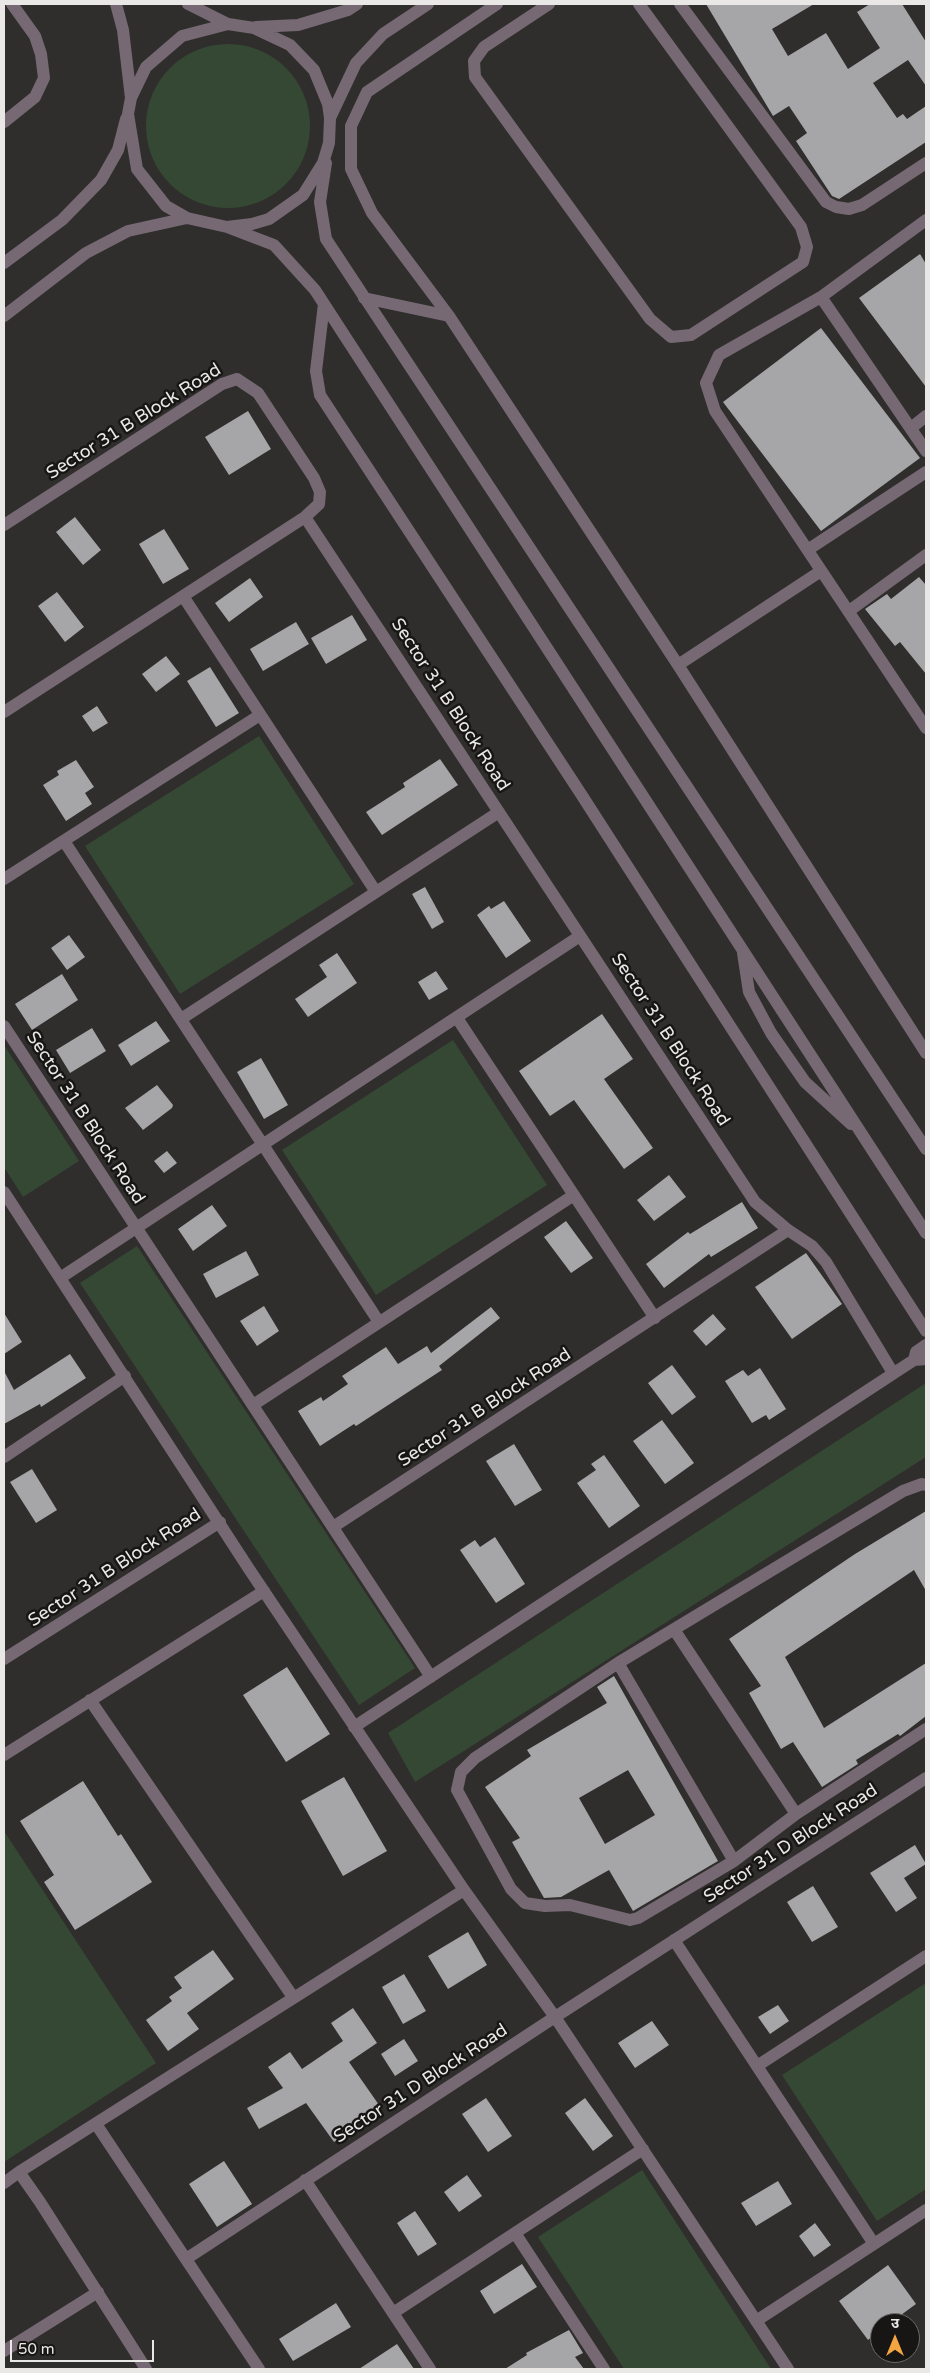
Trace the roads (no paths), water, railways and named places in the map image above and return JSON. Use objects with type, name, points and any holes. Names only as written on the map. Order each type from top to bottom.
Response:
[{"type":"street","points":[[4,122],[35,97],[44,78],[41,54],[35,36],[12,4]]},
{"type":"street","points":[[116,4],[123,30],[131,98]]},
{"type":"street","points":[[188,4],[228,24],[254,28],[298,25],[348,10],[357,4]]},
{"type":"street","points":[[330,118],[356,63],[383,34],[428,4]]},
{"type":"street","points":[[497,4],[367,92],[351,126],[351,169],[372,212],[449,316],[678,665],[926,1053]]},
{"type":"street","points":[[549,4],[484,48],[474,61],[475,77],[650,319],[671,337],[691,335],[803,262],[807,247],[801,227],[639,4]]},
{"type":"street","points":[[680,4],[826,202],[836,207],[849,209],[862,204],[926,163]]},
{"type":"street","points":[[4,263],[62,220],[101,180],[118,150],[131,98],[146,67],[182,36],[228,24]]},
{"type":"street","points":[[254,28],[290,45],[314,70],[328,104],[330,118],[329,144],[320,202],[326,239],[926,1149]]},
{"type":"street","points":[[128,114],[137,169],[166,206],[187,218],[227,227],[274,245],[315,290],[926,1233]]},
{"type":"street","points":[[227,227],[252,224],[269,219],[303,195],[323,163],[329,144]]},
{"type":"street","points":[[4,316],[86,252],[128,231],[187,218]]},
{"type":"street","points":[[926,220],[821,297],[719,355],[706,383],[715,411],[926,728]]},
{"type":"street","points":[[821,297],[926,451]]},
{"type":"street","points":[[364,298],[449,316]]},
{"type":"street","points":[[324,304],[316,371],[320,395],[576,786],[926,1331]]},
{"type":"street","name":"Sector 31 B Block Road","points":[[4,525],[222,384],[237,379],[258,393],[314,478],[320,492],[319,504],[305,517],[4,712]]},
{"type":"street","points":[[910,428],[926,416]]},
{"type":"street","points":[[809,550],[926,472]]},
{"type":"street","name":"Sector 31 B Block Road","points":[[305,517],[755,1202],[788,1230],[812,1246],[826,1262],[893,1373]]},
{"type":"street","points":[[849,610],[926,555]]},
{"type":"street","points":[[678,665],[821,571]]},
{"type":"street","points":[[183,596],[376,892]]},
{"type":"street","points":[[4,879],[260,714]]},
{"type":"street","name":"Sector 31 B Block Road","points":[[181,1019],[499,812]]},
{"type":"street","points":[[64,841],[379,1322]]},
{"type":"street","name":"Sector 31 B Block Road","points":[[60,1278],[580,936]]},
{"type":"street","points":[[742,949],[749,992],[771,1033],[804,1082],[864,1136]]},
{"type":"street","points":[[457,1018],[655,1318]]},
{"type":"street","name":"Sector 31 B Block Road","points":[[4,1026],[431,1677]]},
{"type":"street","name":"Sector 31 B Block Road","points":[[4,1192],[249,1569],[464,1890]]},
{"type":"street","points":[[253,1405],[574,1195]]},
{"type":"street","name":"Sector 31 B Block Road","points":[[333,1526],[788,1230]]},
{"type":"street","points":[[354,1727],[893,1373],[920,1359],[916,1352],[926,1344]]},
{"type":"street","points":[[4,1457],[124,1376]]},
{"type":"street","points":[[926,1485],[922,1484],[903,1491],[618,1664],[475,1758],[461,1772],[457,1790],[511,1889],[526,1903],[545,1906],[570,1905],[630,1920],[638,1918],[734,1860],[796,1814],[926,1729]]},
{"type":"street","name":"Sector 31 B Block Road","points":[[4,1660],[220,1522]]},
{"type":"street","points":[[4,1755],[264,1591]]},
{"type":"street","points":[[675,1630],[796,1814]]},
{"type":"street","points":[[618,1664],[734,1860]]},
{"type":"street","points":[[90,1700],[293,1998]]},
{"type":"street","name":"Sector 31 D Block Road","points":[[186,2259],[555,2017],[926,1778]]},
{"type":"street","points":[[4,2183],[464,1890],[555,2017],[788,2369]]},
{"type":"street","points":[[674,1940],[874,2244]]},
{"type":"street","points":[[757,2066],[926,1956]]},
{"type":"street","points":[[96,2124],[259,2369]]},
{"type":"street","points":[[393,2313],[643,2150]]},
{"type":"street","points":[[19,2172],[146,2369]]},
{"type":"street","points":[[305,2180],[430,2369]]},
{"type":"street","points":[[756,2321],[926,2210]]},
{"type":"street","points":[[515,2233],[604,2369]]},
{"type":"street","points":[[4,2351],[98,2292]]}]
